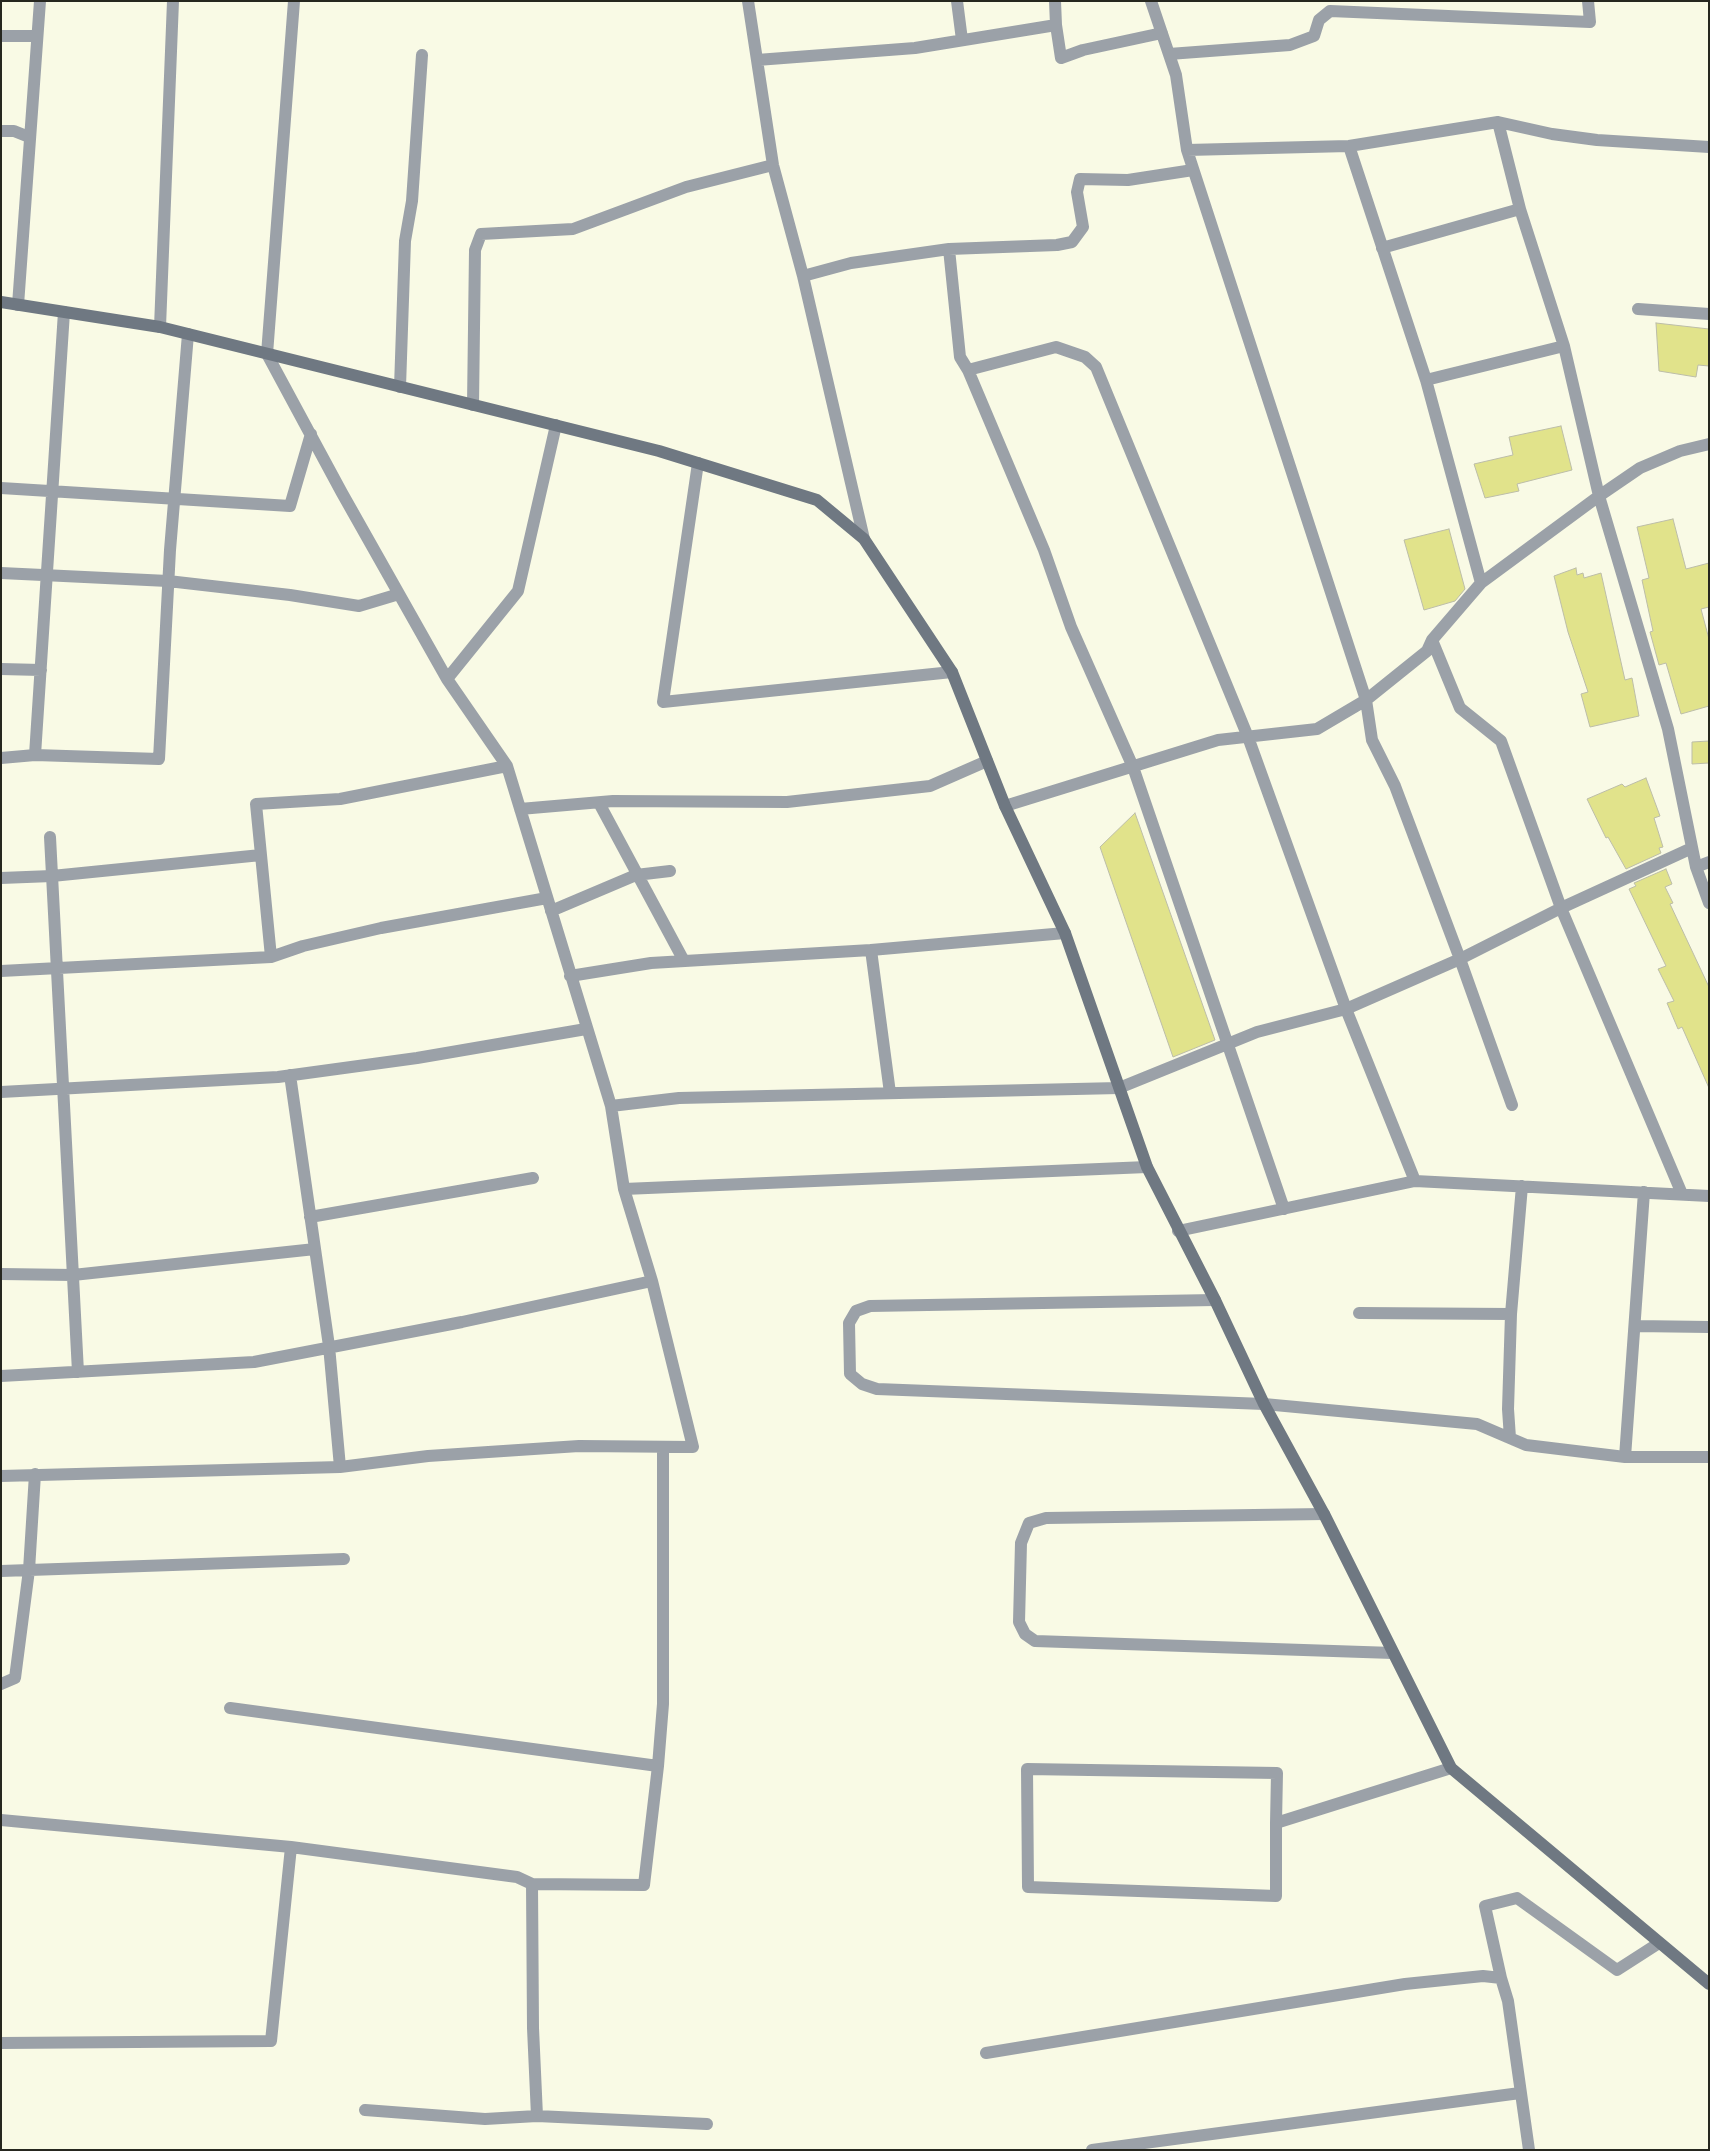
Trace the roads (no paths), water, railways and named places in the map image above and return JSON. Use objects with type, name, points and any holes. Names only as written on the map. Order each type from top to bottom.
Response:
[{"type":"main road","points":[[1,302],[160,327],[556,425],[698,463],[817,500],[864,539],[952,672],[1005,806],[1065,933],[1147,1167],[1178,1231],[1215,1300],[1264,1404],[1324,1514],[1451,1768],[1709,1984]]},
{"type":"street","points":[[18,305],[40,1]]},
{"type":"street","points":[[160,327],[173,1]]},
{"type":"street","points":[[1,1476],[340,1467],[428,1456],[579,1446],[693,1447],[652,1281],[624,1190],[611,1106],[507,766],[447,679],[310,434],[268,354],[294,1]]},
{"type":"street","points":[[748,1],[774,164],[803,276],[864,539]]},
{"type":"street","points":[[957,1],[962,40]]},
{"type":"street","points":[[1056,1],[1056,25],[1060,58],[1083,50],[1162,33]]},
{"type":"street","points":[[1151,1],[1176,75],[1187,150],[1366,700],[1372,740],[1395,786],[1512,1105]]},
{"type":"street","points":[[1169,54],[1290,45],[1314,36],[1319,20],[1330,10],[1590,22],[1588,1]]},
{"type":"street","points":[[757,60],[915,48],[1056,25]]},
{"type":"street","points":[[1,36],[36,36]]},
{"type":"street","points":[[400,387],[405,241],[412,202],[422,54]]},
{"type":"street","points":[[1187,150],[1348,146],[1498,122],[1552,134],[1597,140],[1709,147]]},
{"type":"street","points":[[1498,122],[1520,209],[1564,346],[1599,496],[1668,730],[1696,867],[1709,903]]},
{"type":"street","points":[[1,131],[14,132],[29,137]]},
{"type":"street","points":[[1348,146],[1426,380],[1481,583]]},
{"type":"street","points":[[473,405],[475,250],[481,234],[573,230],[686,187],[774,164]]},
{"type":"street","points":[[803,276],[851,263],[949,249],[1057,245],[1072,242],[1083,227],[1077,192],[1080,179],[1128,180],[1193,170]]},
{"type":"street","points":[[1382,248],[1520,209]]},
{"type":"street","points":[[949,249],[960,357],[968,370],[1044,550],[1071,627],[1133,767],[1284,1209]]},
{"type":"street","points":[[1638,309],[1709,314]]},
{"type":"street","points":[[36,755],[64,312]]},
{"type":"street","points":[[1,758],[36,755],[159,759],[168,581],[188,334]]},
{"type":"street","points":[[1426,380],[1564,346]]},
{"type":"street","points":[[968,370],[1056,347],[1085,357],[1096,367],[1248,737],[1346,1009],[1414,1181]]},
{"type":"street","points":[[447,679],[518,591],[556,425]]},
{"type":"street","points":[[1,488],[290,506],[310,434]]},
{"type":"street","points":[[1005,806],[1218,740],[1316,729],[1366,700],[1427,651],[1432,640],[1481,583],[1599,496],[1640,468],[1680,451],[1709,444]]},
{"type":"street","points":[[698,463],[663,702],[952,672]]},
{"type":"street","points":[[1,573],[168,581],[290,595],[359,606],[399,594]]},
{"type":"street","points":[[1432,640],[1460,708],[1501,741],[1561,908],[1682,1194]]},
{"type":"street","points":[[1,669],[41,670]]},
{"type":"street","points":[[520,810],[599,803],[788,802],[930,786],[986,761]]},
{"type":"street","points":[[271,957],[256,804],[340,798],[507,766]]},
{"type":"street","points":[[599,803],[636,875],[684,961]]},
{"type":"street","points":[[50,837],[78,1372]]},
{"type":"street","points":[[611,1106],[679,1098],[1120,1088],[1257,1032],[1346,1009],[1460,959],[1561,908],[1692,848]]},
{"type":"street","points":[[1,878],[52,876],[261,855]]},
{"type":"street","points":[[1696,867],[1709,862]]},
{"type":"street","points":[[551,912],[636,875],[670,871]]},
{"type":"street","points":[[1,971],[271,957],[303,946],[381,928],[546,898]]},
{"type":"street","points":[[570,976],[651,963],[870,950],[1065,933]]},
{"type":"street","points":[[870,950],[890,1093]]},
{"type":"street","points":[[1,1092],[63,1090],[290,1075],[417,1058],[586,1029]]},
{"type":"street","points":[[290,1075],[329,1346],[340,1467]]},
{"type":"street","points":[[624,1190],[1147,1167]]},
{"type":"street","points":[[310,1217],[533,1178]]},
{"type":"street","points":[[1178,1231],[1414,1181],[1709,1196]]},
{"type":"street","points":[[1510,1438],[1508,1409],[1511,1314],[1522,1186]]},
{"type":"street","points":[[1625,1457],[1644,1192]]},
{"type":"street","points":[[1,1274],[73,1275],[315,1249]]},
{"type":"street","points":[[1,1376],[254,1362],[329,1346],[462,1322],[652,1281]]},
{"type":"street","points":[[1215,1300],[870,1306],[856,1311],[849,1323],[850,1374],[862,1384],[877,1389],[1264,1404],[1477,1424],[1526,1445],[1625,1457],[1709,1457]]},
{"type":"street","points":[[1359,1313],[1511,1314]]},
{"type":"street","points":[[1635,1326],[1709,1327]]},
{"type":"street","points":[[1,1820],[291,1847],[517,1877],[532,1884],[644,1885],[658,1766],[663,1704],[662,1447]]},
{"type":"street","points":[[1,1684],[15,1678],[29,1570],[35,1474]]},
{"type":"street","points":[[1324,1514],[1046,1518],[1028,1523],[1022,1543],[1019,1622],[1025,1634],[1035,1641],[1394,1653]]},
{"type":"street","points":[[1,1571],[344,1559]]},
{"type":"street","points":[[230,1708],[658,1766]]},
{"type":"street","points":[[1276,1823],[1451,1768]]},
{"type":"street","points":[[1027,1769],[1277,1773],[1276,1823],[1276,1896],[1028,1887],[1027,1769]]},
{"type":"street","points":[[1,2043],[271,2041],[291,1847]]},
{"type":"street","points":[[532,1884],[536,2116]]},
{"type":"street","points":[[1529,2150],[1508,2001],[1501,1978],[1486,1906],[1517,1898],[1617,1970],[1659,1943]]},
{"type":"street","points":[[986,2053],[1405,1984],[1483,1976],[1501,1978]]},
{"type":"street","points":[[1092,2150],[1520,2093]]},
{"type":"street","points":[[365,2110],[485,2119],[536,2116],[707,2124]]}]
